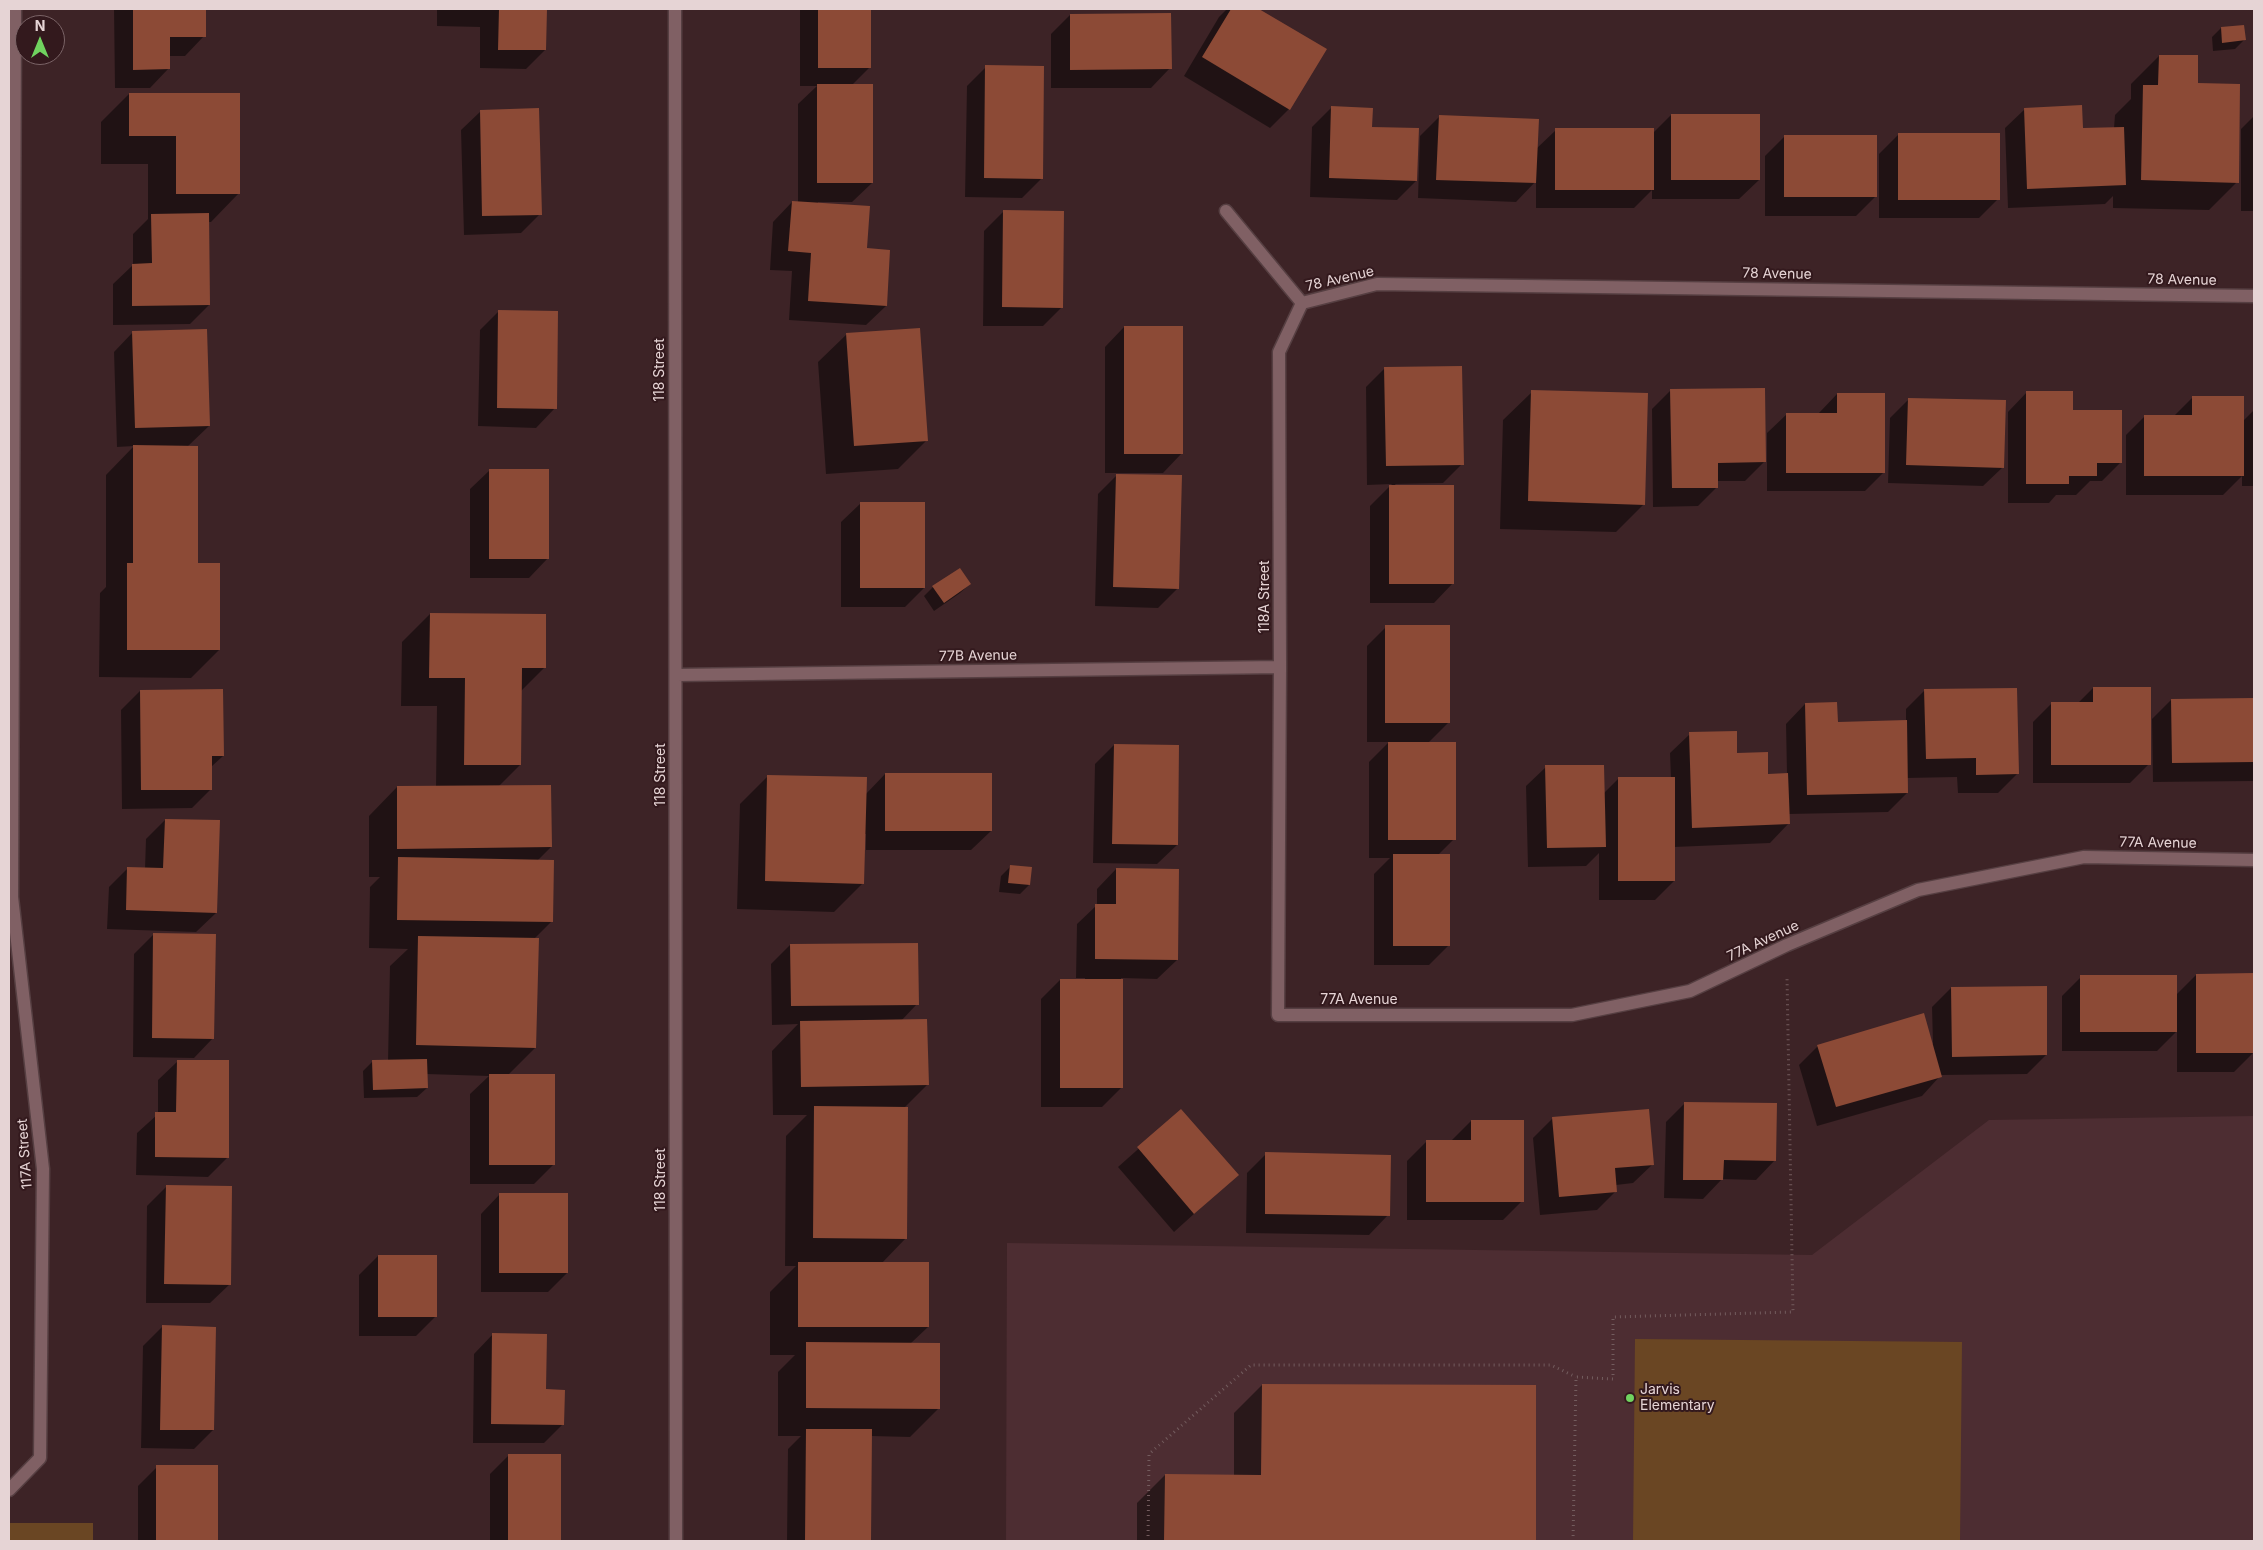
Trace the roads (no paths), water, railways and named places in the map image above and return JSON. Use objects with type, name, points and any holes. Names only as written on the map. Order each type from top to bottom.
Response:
[{"type":"street","name":"117A Street","points":[[9,1490],[40,1458],[44,1169],[12,898],[15,9]]},
{"type":"street","name":"118 Street","points":[[675,9],[676,1541]]},
{"type":"street","points":[[1226,211],[1302,303]]},
{"type":"street","name":"78 Avenue","points":[[1302,303],[1377,284],[2254,296]]},
{"type":"street","name":"118A Street","points":[[1278,1015],[1280,667],[1278,352],[1302,303]]},
{"type":"street","name":"77B Avenue","points":[[676,675],[1280,667]]},
{"type":"street","name":"77A Avenue","points":[[1278,1015],[1572,1015],[1690,991],[1787,945],[1918,890],[2084,858],[2254,860]]},
{"type":"place","name":"Jarvis Elementary","points":[[1630,1398]]}]
